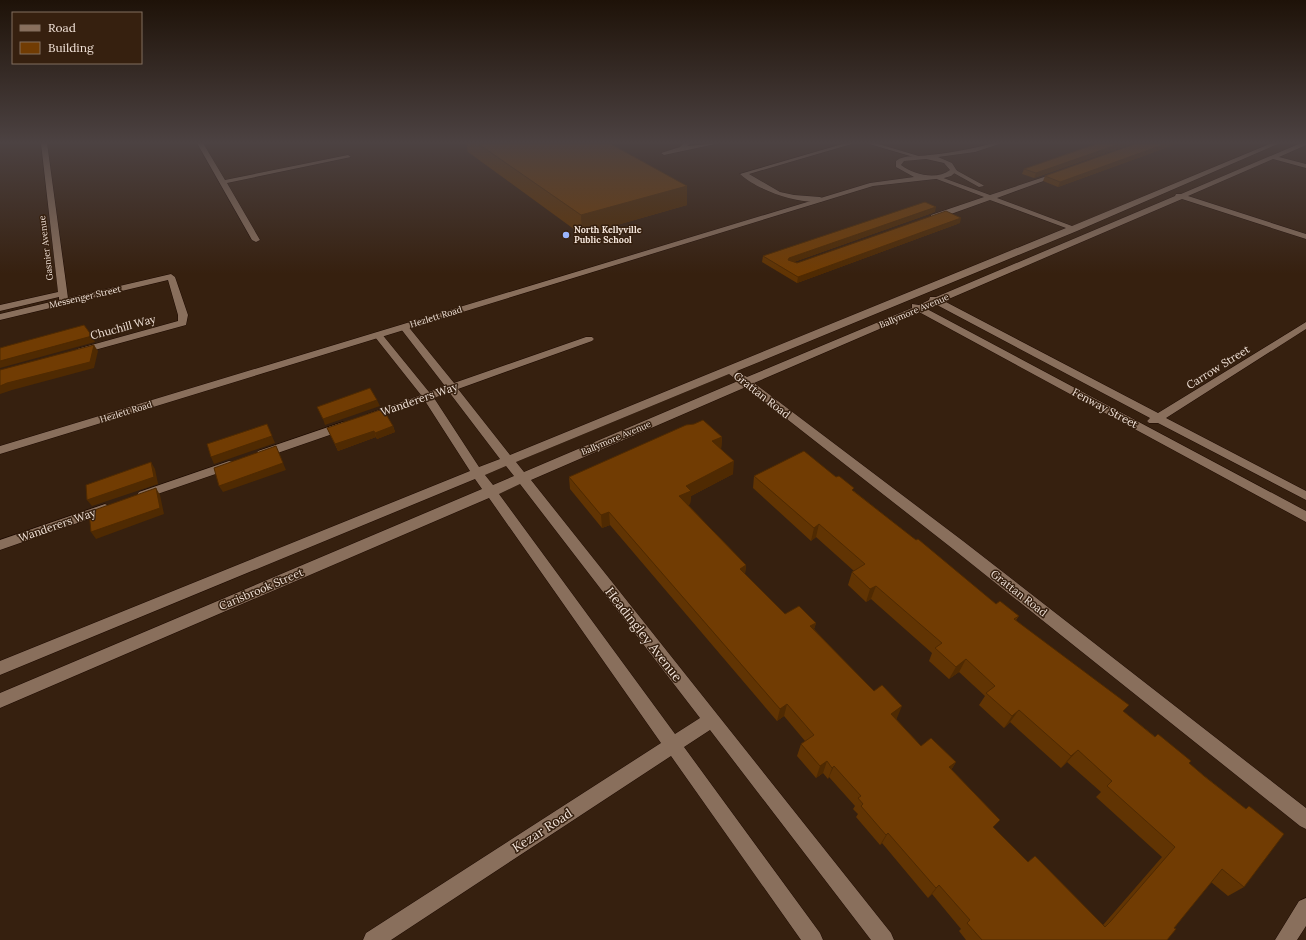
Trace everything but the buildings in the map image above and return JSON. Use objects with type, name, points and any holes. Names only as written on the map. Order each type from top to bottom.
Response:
[{"type":"street","name":"Gasnier Avenue","points":[[49,187],[63,298]]},
{"type":"street","points":[[226,187],[256,240]]},
{"type":"street","points":[[766,187],[786,195],[820,199]]},
{"type":"street","name":"Hezlett Road","points":[[0,450],[862,187]]},
{"type":"street","points":[[961,187],[1090,235]]},
{"type":"street","points":[[985,187],[1101,230]]},
{"type":"street","points":[[924,220],[1021,187]]},
{"type":"street","name":"Ballymore Avenue","points":[[508,460],[920,292],[1169,187]]},
{"type":"street","points":[[1174,187],[1306,230]]},
{"type":"street","name":"Ballymore Avenue","points":[[522,477],[920,309],[1204,187]]},
{"type":"street","points":[[1162,190],[1306,237]]},
{"type":"street","name":"Messenger Street","points":[[0,308],[63,298],[171,277],[183,315],[183,324]]},
{"type":"street","name":"Fenway Street","points":[[920,292],[1306,496]]},
{"type":"street","name":"Messenger Street","points":[[0,317],[63,298]]},
{"type":"street","name":"Fenway Street","points":[[903,299],[1306,517]]},
{"type":"street","name":"Chuchill Way","points":[[68,355],[183,324]]},
{"type":"street","name":"Carrow Street","points":[[1142,428],[1306,325]]},
{"type":"street","name":"Headingley Avenue","points":[[404,327],[884,940]]},
{"type":"street","points":[[378,335],[427,396],[490,491],[813,940]]},
{"type":"street","name":"Wanderers Way","points":[[253,457],[589,339]]},
{"type":"street","name":"Grattan Road","points":[[729,369],[958,544],[1306,820]]},
{"type":"street","points":[[0,668],[508,460]]},
{"type":"street","points":[[134,498],[238,462]]},
{"type":"street","name":"Carisbrook Street","points":[[0,701],[522,477]]},
{"type":"street","name":"Wanderers Way","points":[[0,545],[119,504]]},
{"type":"street","name":"Kezar Road","points":[[373,940],[711,720]]},
{"type":"street","points":[[1285,940],[1306,908]]},
{"type":"place","name":"North Kellyville Public School","points":[[566,235]]}]
